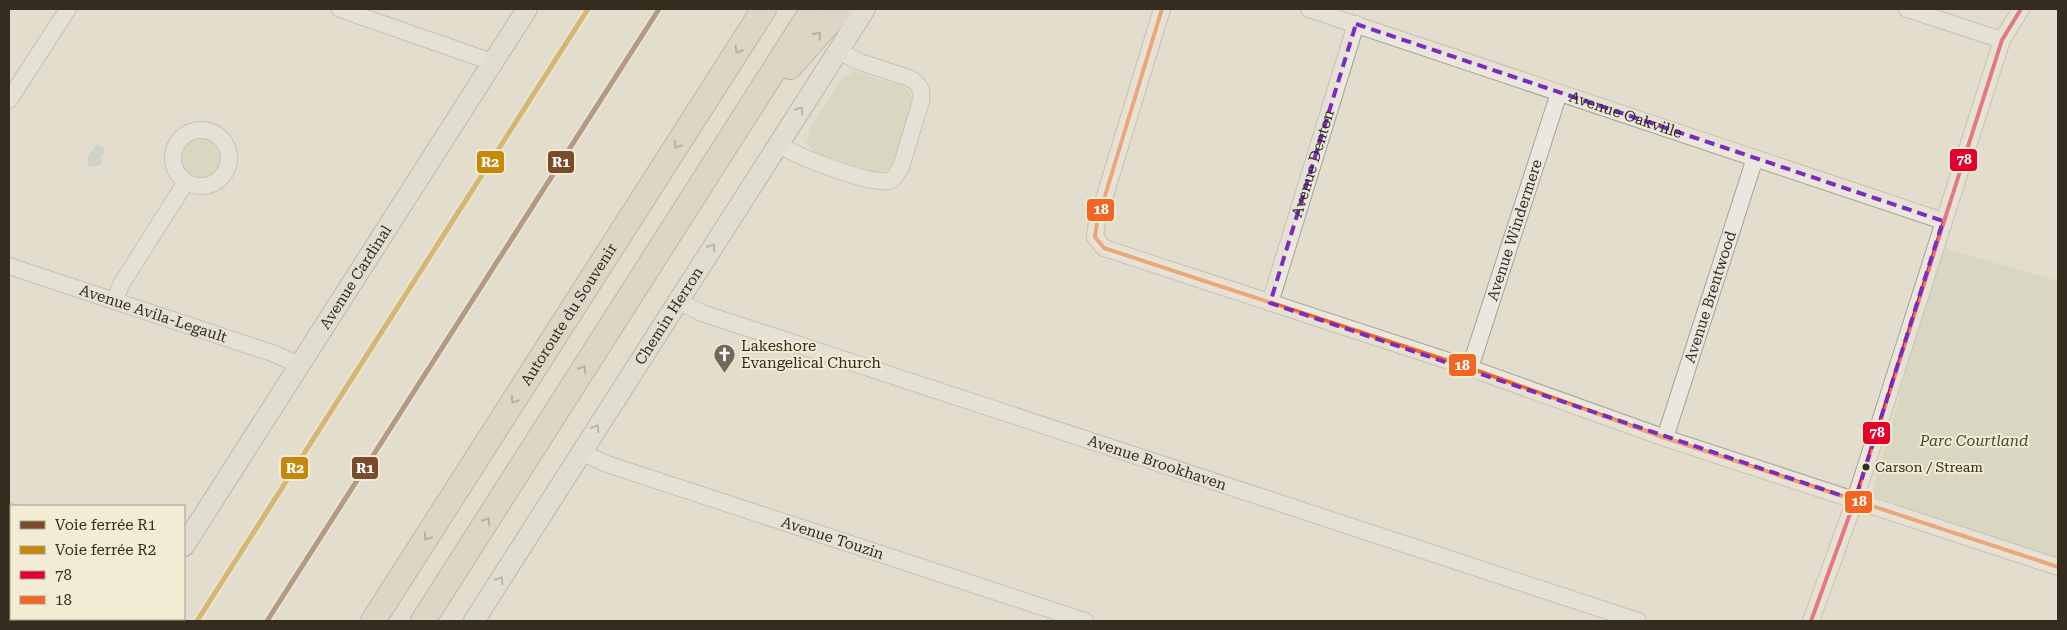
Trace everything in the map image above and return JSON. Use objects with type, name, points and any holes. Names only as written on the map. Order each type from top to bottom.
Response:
[{"type":"highway","name":"Autoroute du Souvenir","points":[[373,621],[764,9]]},
{"type":"highway","points":[[423,621],[813,9]]},
{"type":"highway","points":[[739,124],[841,9]]},
{"type":"main road","name":"Avenue Cardinal","points":[[185,544],[527,9]]},
{"type":"main road","name":"Chemin Herron","points":[[474,621],[865,9]]},
{"type":"street","points":[[9,100],[68,9]]},
{"type":"street","points":[[340,9],[492,62]]},
{"type":"street","points":[[1162,9],[1097,222],[1095,236],[1104,248],[1470,368],[1665,438],[2058,567]]},
{"type":"street","name":"Avenue Oakville","points":[[1309,9],[1944,221]]},
{"type":"street","points":[[1907,9],[2002,40]]},
{"type":"street","points":[[1811,621],[1855,500],[2002,40],[2021,9]]},
{"type":"street","name":"Avenue Denton","points":[[1270,303],[1356,24]]},
{"type":"street","points":[[778,144],[801,158],[880,182],[894,178],[899,173],[921,101],[921,89],[915,81],[909,78],[860,62],[838,51]]},
{"type":"street","name":"Avenue Windermere","points":[[1470,368],[1559,93]]},
{"type":"street","name":"Avenue Brentwood","points":[[1665,438],[1754,158]]},
{"type":"street","points":[[114,301],[122,283],[186,182]]},
{"type":"street","name":"Avenue Avila-Legault","points":[[9,266],[275,354],[299,365]]},
{"type":"street","name":"Avenue Brookhaven","points":[[678,300],[702,313],[1638,621]]},
{"type":"street","name":"Avenue Touzin","points":[[581,452],[607,464],[1085,621]]},
{"type":"highlighted area","points":[[1356,24],[1943,221],[1855,500],[1270,303]]},
{"type":"green space","points":[[852,71],[905,87],[912,96],[899,150],[892,166],[884,171],[876,172],[815,153],[805,141],[808,141],[809,130],[842,78],[852,74]]},
{"type":"green space","points":[[201,139],[214,145],[220,158],[214,171],[201,177],[188,171],[182,158],[188,145]]},
{"type":"green space","name":"Parc Courtland","points":[[1940,247],[2058,281],[2058,561],[1872,495]]},
{"type":"shaded area","points":[[97,144],[104,148],[105,152],[101,156],[102,162],[99,166],[91,168],[87,165],[87,158]]},
{"type":"rail line","name":"R2","points":[[197,621],[588,9]]},
{"type":"rail line","name":"R1","points":[[267,621],[659,9]]},
{"type":"transit line","name":"18","points":[[1162,9],[1097,222],[1095,237],[1104,248],[1470,368],[1665,438],[2058,567]]},
{"type":"transit line","name":"78","points":[[1811,621],[1855,500],[2002,40],[2021,9]]},
{"type":"place","name":"Lakeshore Evangelical Church","points":[[725,374]]},
{"type":"place","name":"Carson / Stream","points":[[1866,467]]}]
